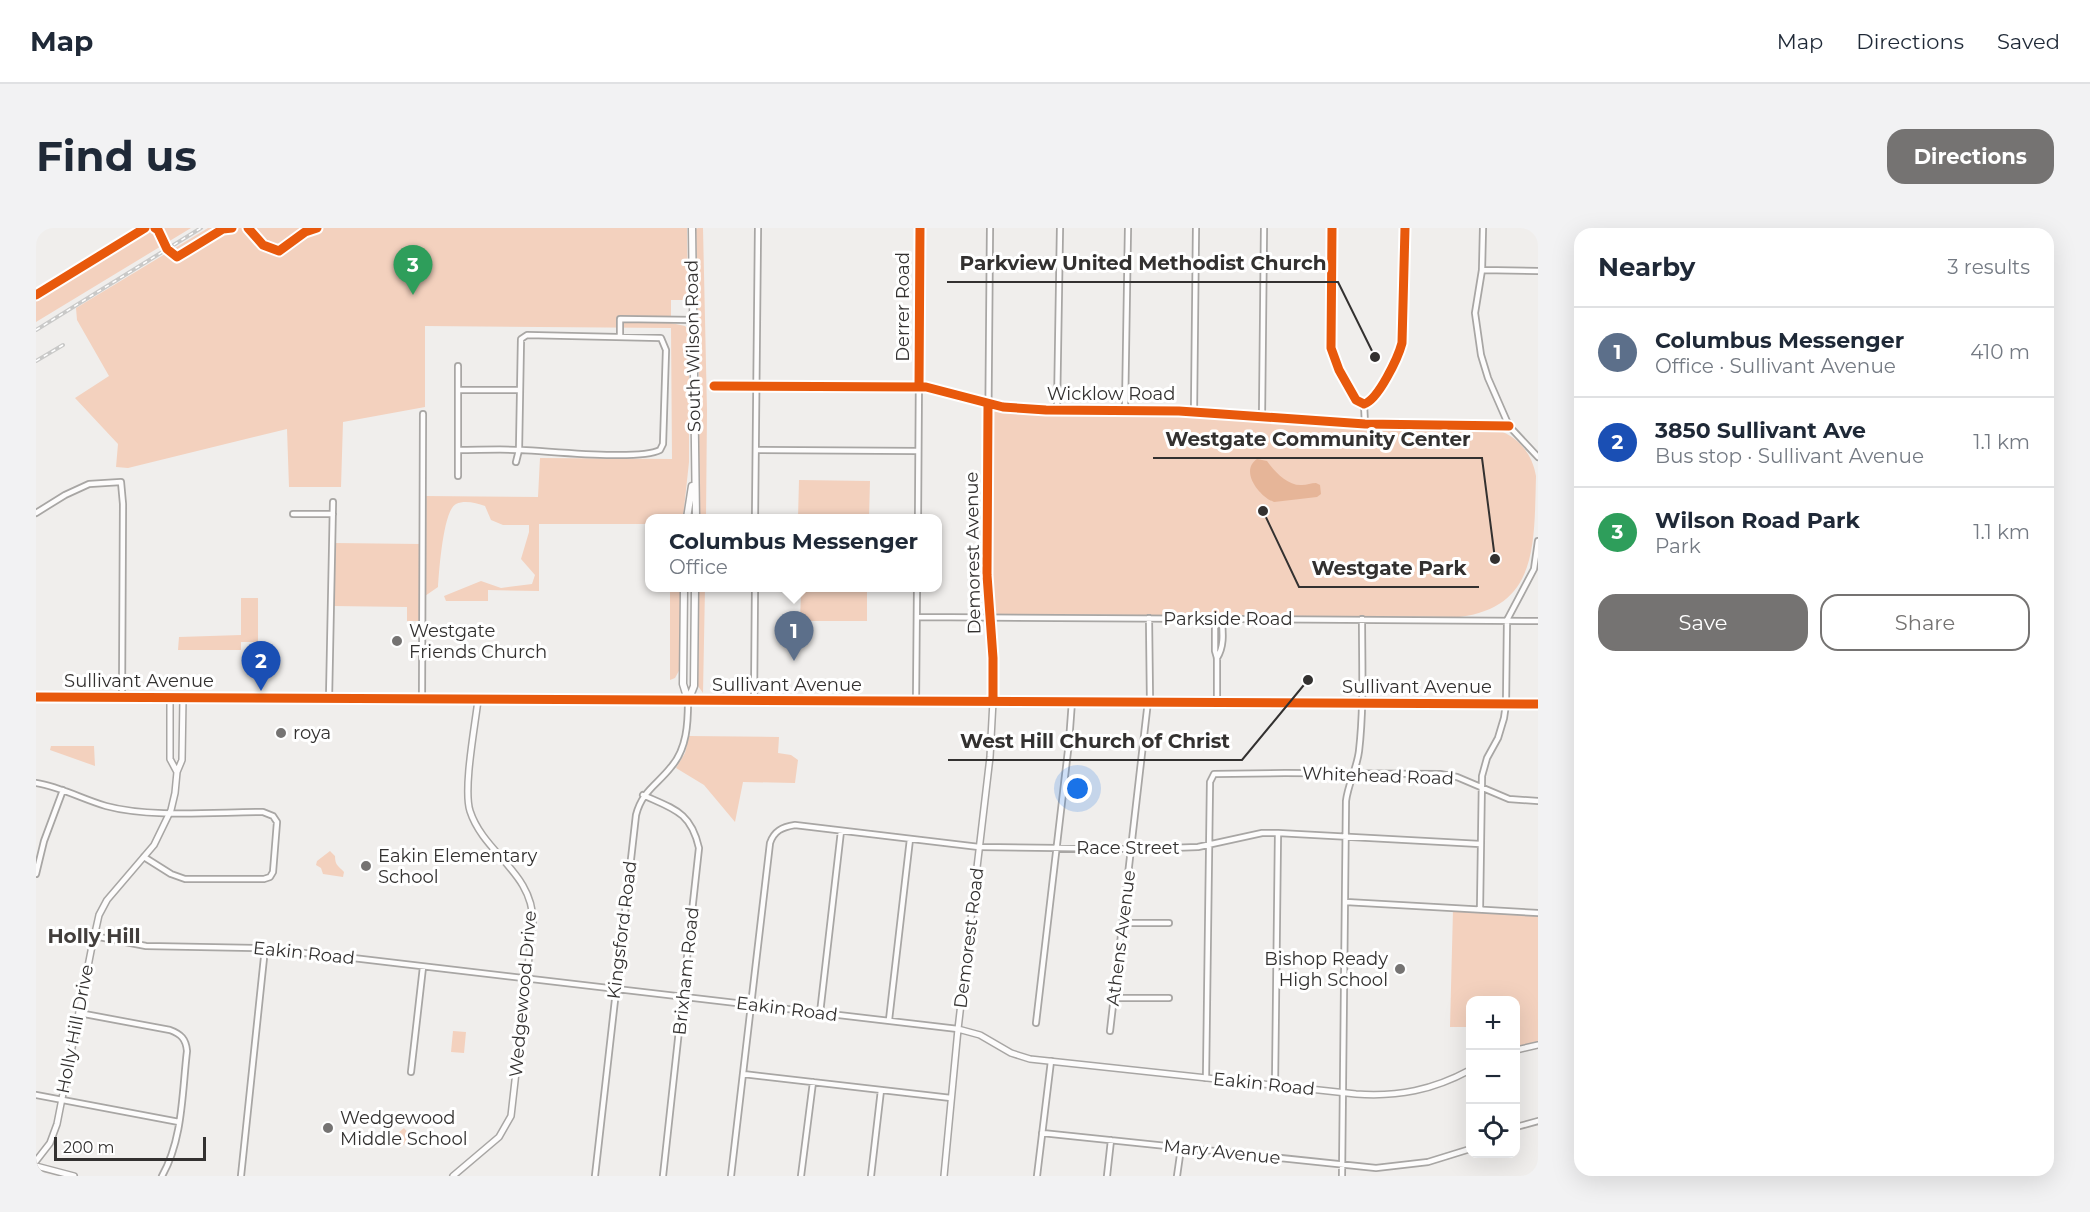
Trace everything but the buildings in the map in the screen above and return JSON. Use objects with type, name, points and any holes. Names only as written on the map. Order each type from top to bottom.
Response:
[{"type":"main road","name":"South Wilson Road","points":[[692,228],[696,514]]},
{"type":"main road","name":"South Wilson Road","points":[[688,514],[694,465]]},
{"type":"main road","points":[[684,592],[683,684],[688,700]]},
{"type":"main road","points":[[688,700],[694,686],[695,592]]},
{"type":"main road","name":"Sullivant Avenue","points":[[36,697],[1538,704]]},
{"type":"street","points":[[755,514],[758,228]]},
{"type":"street","name":"Derrer Road","points":[[918,514],[920,228]]},
{"type":"street","name":"Demorest Avenue","points":[[990,228],[987,564],[993,658],[993,701]]},
{"type":"street","points":[[1058,410],[1060,228]]},
{"type":"street","points":[[1125,410],[1128,228]]},
{"type":"street","points":[[1194,411],[1196,228]]},
{"type":"street","points":[[1262,417],[1264,228]]},
{"type":"street","points":[[1332,228],[1331,348],[1339,370],[1356,400],[1364,404],[1370,402],[1377,392],[1402,344],[1405,228]]},
{"type":"street","points":[[1483,228],[1482,270],[1475,313],[1477,333],[1488,378],[1509,426],[1538,457]]},
{"type":"street","points":[[1482,270],[1538,271]]},
{"type":"street","points":[[620,337],[620,319],[694,320]]},
{"type":"street","points":[[458,450],[519,450],[649,454],[660,450],[663,444],[666,350],[661,338],[527,335],[521,339],[519,450],[516,462]]},
{"type":"street","points":[[458,366],[458,476]]},
{"type":"street","name":"Wicklow Road","points":[[714,386],[926,387],[1003,407],[1058,410],[1194,411],[1365,424],[1509,426]]},
{"type":"street","points":[[458,390],[520,390]]},
{"type":"street","points":[[1364,404],[1365,424]]},
{"type":"street","points":[[422,699],[423,414]]},
{"type":"street","points":[[756,450],[918,451]]},
{"type":"street","points":[[36,513],[65,495],[89,484],[122,482],[122,698]]},
{"type":"street","points":[[329,699],[333,502]]},
{"type":"street","points":[[293,514],[333,514]]},
{"type":"street","points":[[1480,909],[1483,768],[1498,738],[1506,704],[1507,620],[1534,569],[1538,555],[1538,541]]},
{"type":"street","points":[[754,701],[755,592]]},
{"type":"street","points":[[916,702],[917,592]]},
{"type":"street","name":"Parkside Road","points":[[917,617],[1538,621]]},
{"type":"street","name":"Athens Avenue","points":[[1110,1031],[1149,701],[1149,618]]},
{"type":"street","points":[[1217,658],[1221,651],[1222,637],[1222,622],[1219,618],[1215,623],[1217,702]]},
{"type":"street","points":[[1342,1176],[1347,794],[1358,754],[1362,619]]},
{"type":"street","name":"Holly Hill Drive","points":[[170,698],[170,759],[177,772]]},
{"type":"street","name":"Holly Hill Drive","points":[[36,1161],[52,1139],[62,1100],[94,936],[103,908],[160,835],[170,812],[177,772],[182,760],[183,698]]},
{"type":"street","name":"Wedgewood Drive","points":[[453,1176],[499,1137],[511,1116],[533,922],[533,906],[526,889],[477,826],[468,803],[478,700]]},
{"type":"street","name":"Kingsford Road","points":[[595,1176],[638,803],[643,795],[673,766],[682,749],[688,718],[688,700]]},
{"type":"street","name":"Demorest Road","points":[[944,1176],[958,1029],[990,757],[993,701]]},
{"type":"street","points":[[1036,1023],[1072,701]]},
{"type":"street","name":"Whitehead Road","points":[[1209,846],[1210,782],[1214,774],[1440,774],[1457,777],[1509,799],[1538,801]]},
{"type":"street","points":[[36,783],[106,806],[130,810],[262,812],[275,818],[278,826],[273,872],[270,877],[255,880],[185,879],[171,874],[144,856]]},
{"type":"street","points":[[36,874],[44,842],[63,790]]},
{"type":"street","name":"Brixham Road","points":[[643,795],[673,809],[688,820],[695,831],[699,848],[663,1176]]},
{"type":"street","name":"Race Street","points":[[751,1005],[770,843],[777,831],[785,826],[795,825],[980,847],[1209,846],[1262,833],[1480,844]]},
{"type":"street","points":[[820,1012],[841,831]]},
{"type":"street","points":[[1275,1085],[1278,833]]},
{"type":"street","points":[[889,1020],[910,839]]},
{"type":"street","points":[[1206,1078],[1209,846]]},
{"type":"street","points":[[1346,902],[1538,913]]},
{"type":"street","points":[[1123,923],[1169,923]]},
{"type":"street","name":"Eakin Road","points":[[94,936],[146,946],[265,948],[889,1020],[958,1029],[980,1035],[1019,1056],[1344,1093],[1380,1095],[1417,1091],[1444,1083],[1466,1072]]},
{"type":"street","points":[[241,1176],[265,948]]},
{"type":"street","points":[[411,1072],[423,966]]},
{"type":"street","points":[[1114,998],[1169,998]]},
{"type":"street","points":[[731,1176],[751,1005]]},
{"type":"street","points":[[79,1012],[170,1030],[178,1032],[184,1038],[187,1051],[179,1122],[171,1158],[162,1176]]},
{"type":"street","points":[[1520,1049],[1538,1045]]},
{"type":"street","points":[[1037,1176],[1051,1061]]},
{"type":"street","points":[[743,1074],[951,1098]]},
{"type":"street","points":[[801,1176],[813,1082]]},
{"type":"street","points":[[871,1176],[881,1090]]},
{"type":"street","points":[[36,1095],[179,1122]]},
{"type":"street","points":[[1520,1125],[1538,1120]]},
{"type":"street","name":"Mary Avenue","points":[[1042,1133],[1376,1168],[1428,1162],[1466,1150]]},
{"type":"street","points":[[1107,1176],[1111,1140]]},
{"type":"street","points":[[1177,1176],[1181,1148]]},
{"type":"street","points":[[36,1166],[74,1176]]},
{"type":"shaded area","points":[[138,228],[191,228],[36,322],[36,292]]},
{"type":"shaded area","points":[[208,228],[687,228],[688,300],[671,300],[671,323],[685,326],[689,330],[689,462],[683,514],[645,514],[645,524],[539,524],[539,591],[488,590],[488,601],[446,601],[444,596],[481,581],[501,588],[532,584],[535,575],[521,559],[529,525],[503,525],[491,520],[485,506],[470,502],[459,503],[452,509],[445,529],[438,587],[425,596],[425,496],[538,497],[540,458],[672,459],[671,328],[425,326],[425,407],[343,422],[341,487],[289,487],[287,429],[128,468],[116,467],[118,444],[75,398],[109,376],[77,320],[76,308]]},
{"type":"shaded area","points":[[703,228],[707,410],[706,514],[699,514],[696,229]]},
{"type":"shaded area","points":[[997,408],[1047,413],[1179,413],[1358,426],[1498,430],[1512,437],[1523,447],[1534,468],[1536,476],[1532,548],[1518,586],[1504,600],[1485,611],[1459,617],[996,614],[992,611],[990,543],[992,411]]},
{"type":"shaded area","points":[[1257,459],[1267,461],[1287,481],[1297,485],[1316,483],[1320,485],[1321,494],[1317,497],[1274,502],[1263,495],[1251,477],[1252,464]]},
{"type":"shaded area","points":[[799,480],[870,481],[869,514],[798,514]]},
{"type":"shaded area","points":[[334,543],[421,544],[420,621],[407,621],[407,607],[333,606]]},
{"type":"shaded area","points":[[670,592],[680,592],[680,669],[675,678],[670,680]]},
{"type":"shaded area","points":[[699,592],[705,592],[703,693],[698,686]]},
{"type":"shaded area","points":[[797,592],[867,592],[867,621],[800,621],[801,593]]},
{"type":"shaded area","points":[[241,598],[258,598],[258,642],[241,642],[241,650],[178,650],[179,637],[241,635]]},
{"type":"shaded area","points":[[689,736],[779,737],[778,753],[791,755],[798,760],[795,783],[743,782],[735,822],[704,785],[676,768],[685,753]]},
{"type":"shaded area","points":[[51,746],[94,746],[95,766],[50,750]]},
{"type":"shaded area","points":[[330,851],[344,872],[343,877],[323,874],[321,868],[316,865],[317,861]]},
{"type":"shaded area","points":[[1453,910],[1538,916],[1538,1042],[1520,1046],[1520,996],[1466,996],[1466,1027],[1450,1027]]},
{"type":"shaded area","points":[[453,1031],[466,1032],[464,1053],[451,1052]]},
{"type":"shaded area","points":[[404,1128],[412,1138],[400,1148],[392,1138]]},
{"type":"railway","points":[[36,330],[201,228]]},
{"type":"railway","points":[[36,361],[63,345]]},
{"type":"cycle path","points":[[36,295],[145,228]]},
{"type":"cycle path","points":[[155,228],[167,249],[177,257],[223,229],[232,228]]},
{"type":"cycle path","points":[[248,228],[263,245],[279,251],[305,232],[317,228]]},
{"type":"cycle path","points":[[919,387],[920,228]]},
{"type":"cycle path","points":[[1332,228],[1331,348],[1339,370],[1356,400],[1364,404]]},
{"type":"cycle path","points":[[1364,404],[1381,387],[1402,343],[1405,228]]},
{"type":"cycle path","points":[[714,386],[926,387],[1003,407],[1046,410],[1179,411],[1365,424],[1509,426]]},
{"type":"cycle path","points":[[988,404],[987,575],[993,658],[993,701]]},
{"type":"cycle path","points":[[36,697],[1538,704]]},
{"type":"place","name":"Wilson Road Park","points":[[413,295]]},
{"type":"place","name":"Parkview United Methodist Church","points":[[1375,357]]},
{"type":"place","name":"Westgate Park","points":[[1263,511]]},
{"type":"place","name":"Westgate Community Center","points":[[1495,559]]},
{"type":"place","name":"Westgate Friends Church","points":[[397,641]]},
{"type":"place","name":"Columbus Messenger","points":[[794,661]]},
{"type":"place","name":"West Hill Church of Christ","points":[[1308,680]]},
{"type":"place","name":"3850 Sullivant Ave","points":[[261,691]]},
{"type":"place","name":"roya","points":[[281,733]]},
{"type":"place","name":"Eakin Elementary School","points":[[366,866]]},
{"type":"place","name":"Bishop Ready High School","points":[[1400,969]]},
{"type":"place","name":"Wedgewood Middle School","points":[[328,1128]]},
{"type":"district","name":"Holly Hill","points":[[94,936]]}]
